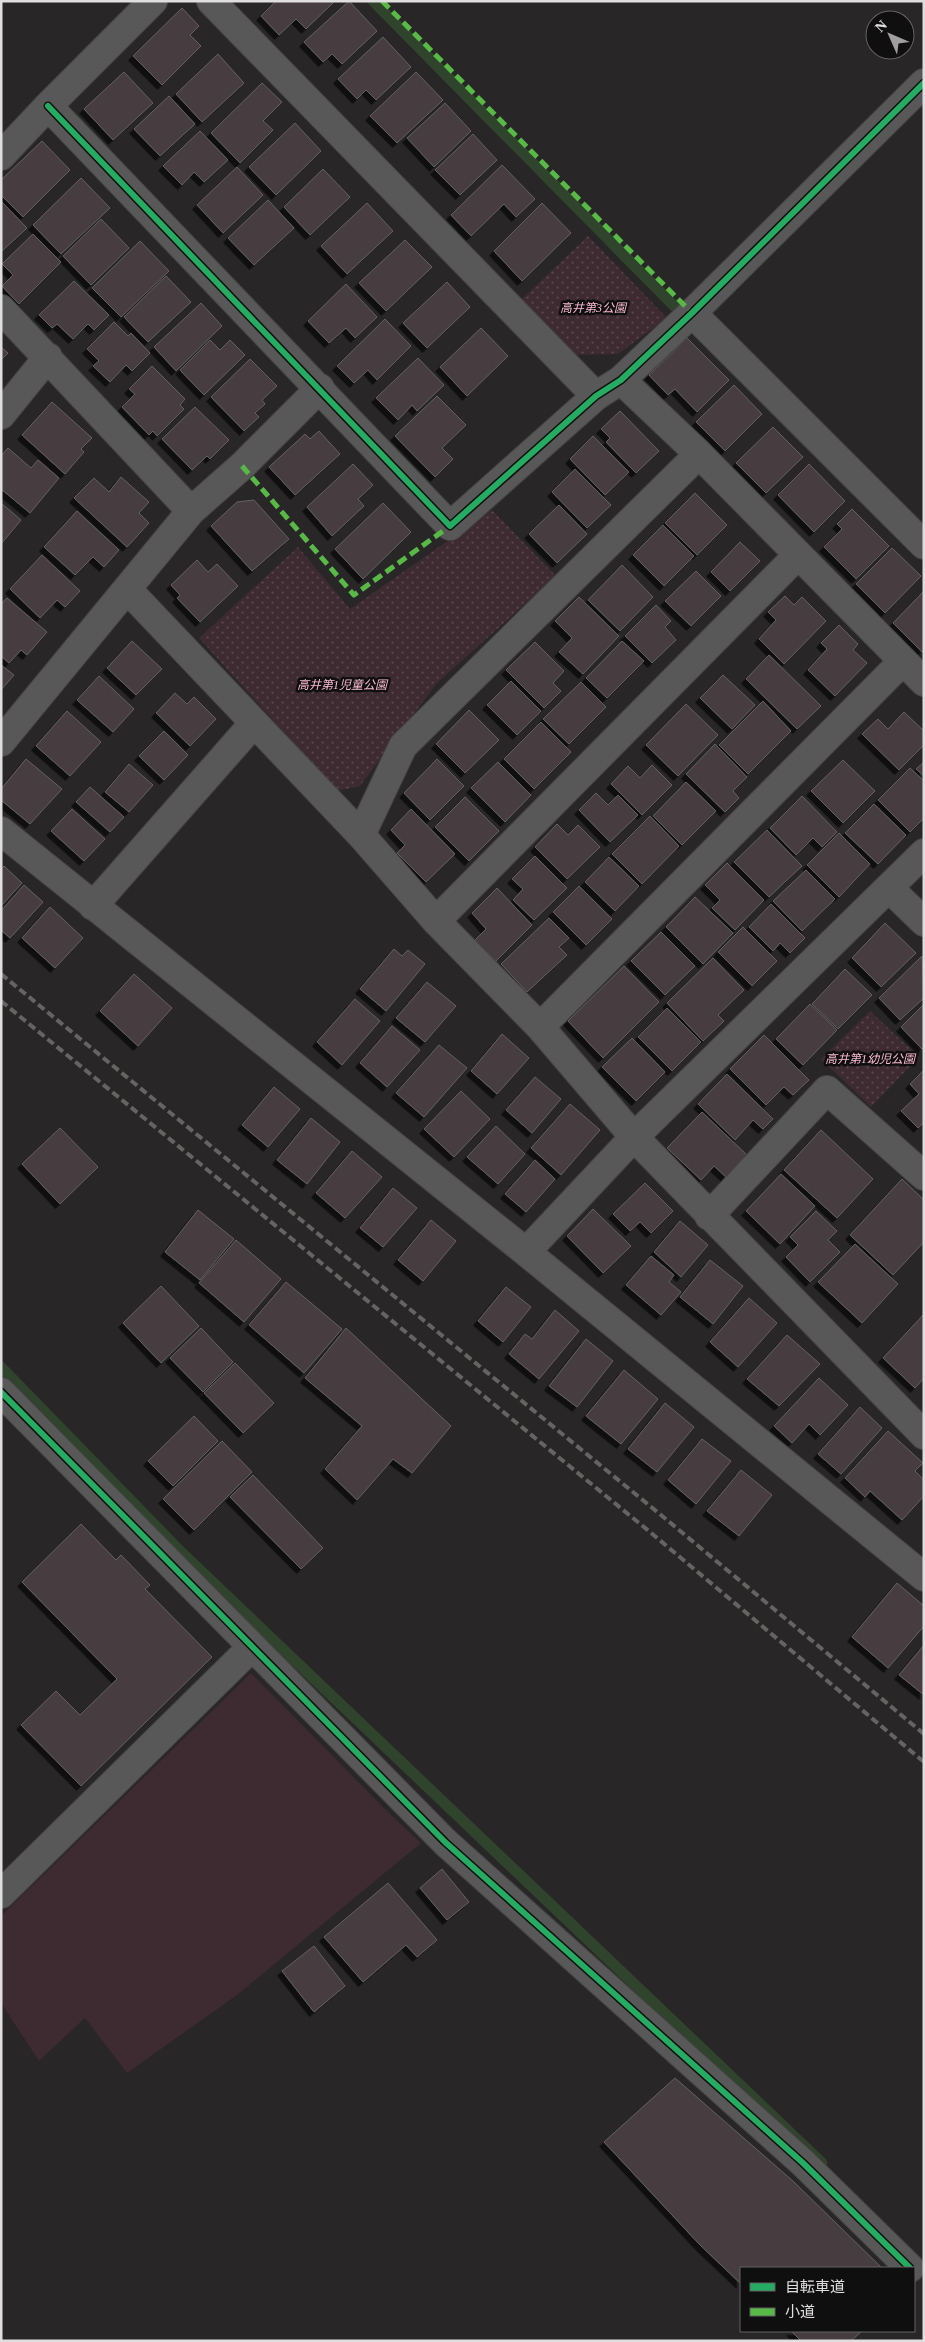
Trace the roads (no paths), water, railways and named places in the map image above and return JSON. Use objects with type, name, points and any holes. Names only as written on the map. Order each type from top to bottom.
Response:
[{"type":"street","points":[[1,156],[153,1]]},
{"type":"street","points":[[211,1],[596,396]]},
{"type":"street","points":[[48,106],[320,388],[450,526],[596,396],[621,380],[692,313],[924,83]]},
{"type":"street","points":[[1,309],[192,511]]},
{"type":"street","points":[[692,313],[924,545]]},
{"type":"street","points":[[1,416],[48,357]]},
{"type":"street","points":[[621,380],[699,454],[797,556],[924,682]]},
{"type":"street","points":[[1,742],[192,511],[242,466],[320,388]]},
{"type":"street","points":[[361,835],[404,746],[699,454]]},
{"type":"street","points":[[436,920],[797,556]]},
{"type":"street","points":[[128,590],[361,835],[436,920],[540,1027],[634,1137],[924,1435]]},
{"type":"street","points":[[540,1027],[903,662]]},
{"type":"street","points":[[93,906],[254,723]]},
{"type":"street","points":[[1,831],[526,1252],[924,1577]]},
{"type":"street","points":[[526,1252],[634,1137],[924,853]]},
{"type":"street","points":[[889,888],[924,922]]},
{"type":"street","points":[[709,1216],[828,1090],[924,1176]]},
{"type":"street","points":[[1,1392],[444,1842],[803,2163],[909,2267]]},
{"type":"street","points":[[1,1894],[252,1647]]},
{"type":"street","points":[[915,2273],[924,2282]]},
{"type":"waterway","points":[[373,1],[678,310]]},
{"type":"waterway","points":[[1,1367],[180,1551],[822,2163]]},
{"type":"railway","points":[[1,974],[661,1515],[924,1734]]},
{"type":"railway","points":[[1,1001],[650,1532],[924,1762]]},
{"type":"park label","name":"高井第3公園","points":[[593,308]]},
{"type":"park label","name":"高井第1児童公園","points":[[342,685]]},
{"type":"park label","name":"高井第1幼児公園","points":[[870,1059]]}]
